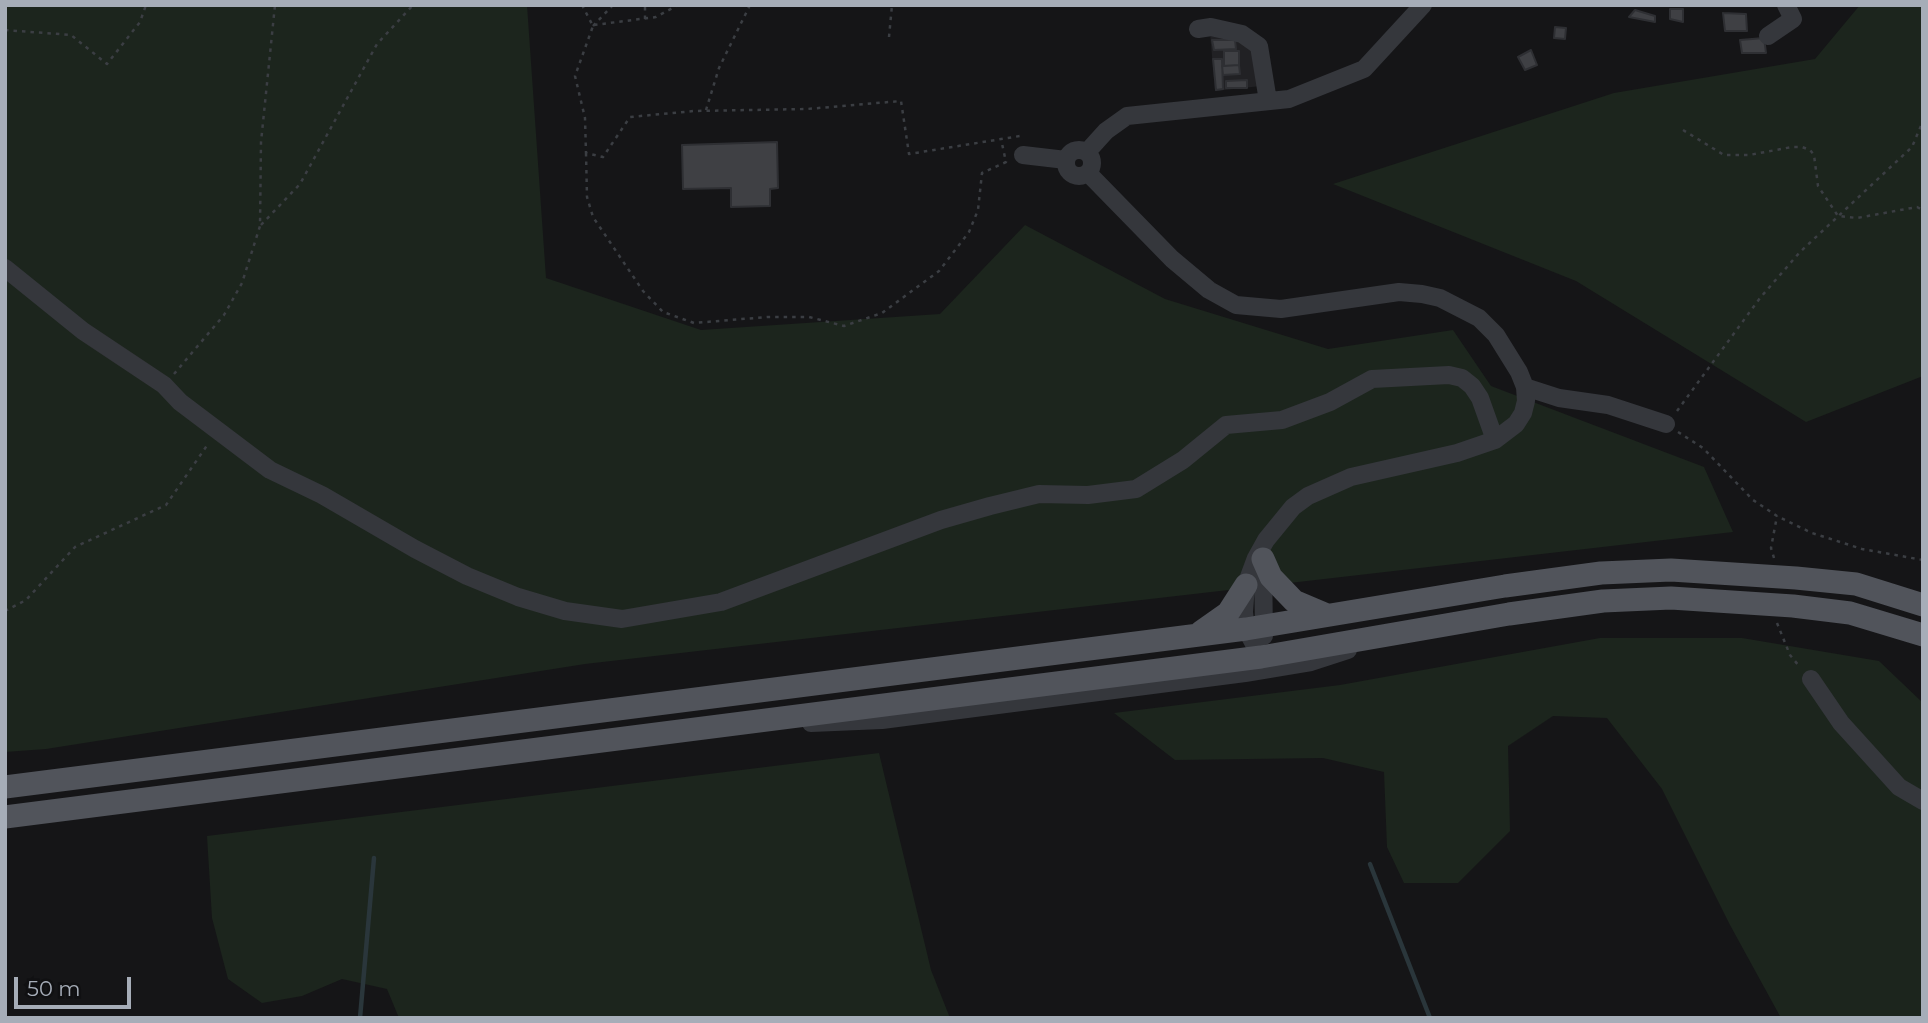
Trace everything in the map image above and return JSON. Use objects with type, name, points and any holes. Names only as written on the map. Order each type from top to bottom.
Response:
[{"type":"main road","points":[[1264,549],[1271,576],[1294,601],[1326,615]]},
{"type":"main road","points":[[5,787],[1196,635],[1601,573],[1671,569],[1856,584],[1923,605]]},
{"type":"main road","points":[[1196,635],[1228,613],[1246,585]]},
{"type":"main road","points":[[5,817],[1261,657],[1509,614],[1603,601],[1671,598],[1734,601],[1850,613],[1923,635]]},
{"type":"street","points":[[1087,152],[1106,131],[1127,116],[1289,99],[1364,69],[1423,5]]},
{"type":"street","points":[[1768,36],[1793,19],[1786,5]]},
{"type":"street","points":[[1198,29],[1211,27],[1242,34],[1259,46],[1268,101]]},
{"type":"street","points":[[1075,150],[1087,152],[1093,160],[1088,173],[1082,176],[1074,175],[1067,167],[1066,160],[1075,150]]},
{"type":"street","points":[[1023,155],[1066,160]]},
{"type":"street","points":[[1088,173],[1172,259],[1209,290],[1236,305],[1281,309],[1399,292],[1440,298],[1479,318],[1496,335],[1525,387],[1523,413],[1516,424],[1495,440],[1457,453],[1351,477],[1308,496],[1293,506],[1256,558],[1246,585],[1244,612],[1255,627]]},
{"type":"street","points":[[5,268],[83,331],[164,385],[180,402],[270,470],[322,495],[467,576],[518,597],[565,611],[622,619],[721,602],[941,520],[989,506],[1039,494],[1088,495],[1136,489],[1184,460],[1226,425],[1282,419],[1330,402],[1372,379],[1449,375],[1462,379],[1472,386],[1480,398],[1495,440]]},
{"type":"street","points":[[1525,387],[1559,398],[1608,405],[1666,424]]},
{"type":"street","points":[[1261,657],[1255,627],[1264,549]]},
{"type":"street","points":[[752,722],[832,723],[882,720],[1245,673],[1311,662],[1392,634]]},
{"type":"street","points":[[1811,679],[1841,723],[1899,787],[1923,800]]},
{"type":"path","points":[[5,30],[71,35],[107,64],[140,22],[146,5]]},
{"type":"path","points":[[164,385],[223,316],[243,283],[260,226],[261,142],[275,5]]},
{"type":"path","points":[[260,226],[300,184],[377,44],[413,5]]},
{"type":"path","points":[[582,5],[593,26]]},
{"type":"path","points":[[612,5],[593,26],[575,76],[586,118],[587,197],[593,217],[643,291],[663,312],[694,323],[767,317],[808,317],[844,326],[882,313],[939,271],[969,232],[978,210],[982,173],[1006,162],[1000,139]]},
{"type":"path","points":[[645,5],[645,19]]},
{"type":"path","points":[[593,26],[656,17],[678,5]]},
{"type":"path","points":[[706,110],[719,68],[750,5]]},
{"type":"path","points":[[889,37],[892,5]]},
{"type":"path","points":[[586,153],[603,157],[630,117],[706,110],[807,109],[901,101],[909,154],[1020,136]]},
{"type":"path","points":[[1923,121],[1912,147],[1800,253],[1760,298],[1666,424],[1703,448],[1753,500],[1777,516],[1812,533],[1862,549],[1923,560]]},
{"type":"path","points":[[1683,130],[1724,155],[1749,155],[1792,147],[1810,150],[1814,155],[1818,186],[1838,216]]},
{"type":"path","points":[[1838,216],[1857,218],[1917,207],[1923,210]]},
{"type":"path","points":[[5,611],[26,600],[75,547],[166,505],[218,430]]},
{"type":"shaded area","points":[[5,5],[527,5],[546,278],[701,330],[940,314],[1025,225],[1165,299],[1328,349],[1453,330],[1491,386],[1704,467],[1733,532],[585,664],[46,749],[5,752]]},
{"type":"shaded area","points":[[1860,5],[1923,5],[1923,376],[1806,422],[1576,281],[1333,184],[1614,93],[1815,59]]},
{"type":"shaded area","points":[[1210,33],[1240,39],[1254,51],[1261,86],[1215,91]]},
{"type":"shaded area","points":[[1600,638],[1742,638],[1879,661],[1923,703],[1923,1018],[1781,1018],[1730,925],[1662,789],[1607,718],[1553,716],[1508,746],[1510,831],[1458,883],[1404,883],[1387,847],[1384,772],[1323,758],[1175,760],[1114,713],[1340,685]]},
{"type":"shaded area","points":[[879,753],[931,970],[950,1018],[399,1018],[387,989],[342,979],[302,996],[262,1003],[228,979],[212,918],[207,836]]},
{"type":"building","points":[[1670,9],[1683,9],[1683,22],[1670,19]]},
{"type":"building","points":[[1635,10],[1655,16],[1655,22],[1629,17]]},
{"type":"building","points":[[1723,13],[1746,14],[1747,31],[1725,31]]},
{"type":"building","points":[[1555,27],[1566,28],[1565,39],[1554,38]]},
{"type":"building","points":[[1764,38],[1766,53],[1742,53],[1740,40]]},
{"type":"building","points":[[1212,40],[1235,40],[1236,49],[1214,50]]},
{"type":"building","points":[[1531,50],[1537,65],[1525,70],[1518,57]]},
{"type":"building","points":[[1224,51],[1239,51],[1239,65],[1224,66]]},
{"type":"building","points":[[1213,59],[1222,59],[1223,89],[1216,90]]},
{"type":"building","points":[[1239,65],[1240,74],[1223,75],[1222,66]]},
{"type":"building","points":[[1247,80],[1247,88],[1226,88],[1226,81]]},
{"type":"building","points":[[777,142],[778,188],[770,189],[770,206],[731,207],[731,188],[683,189],[682,145]]},
{"type":"waterway","points":[[360,1018],[374,858]]},
{"type":"waterway","points":[[1370,864],[1430,1018]]}]
